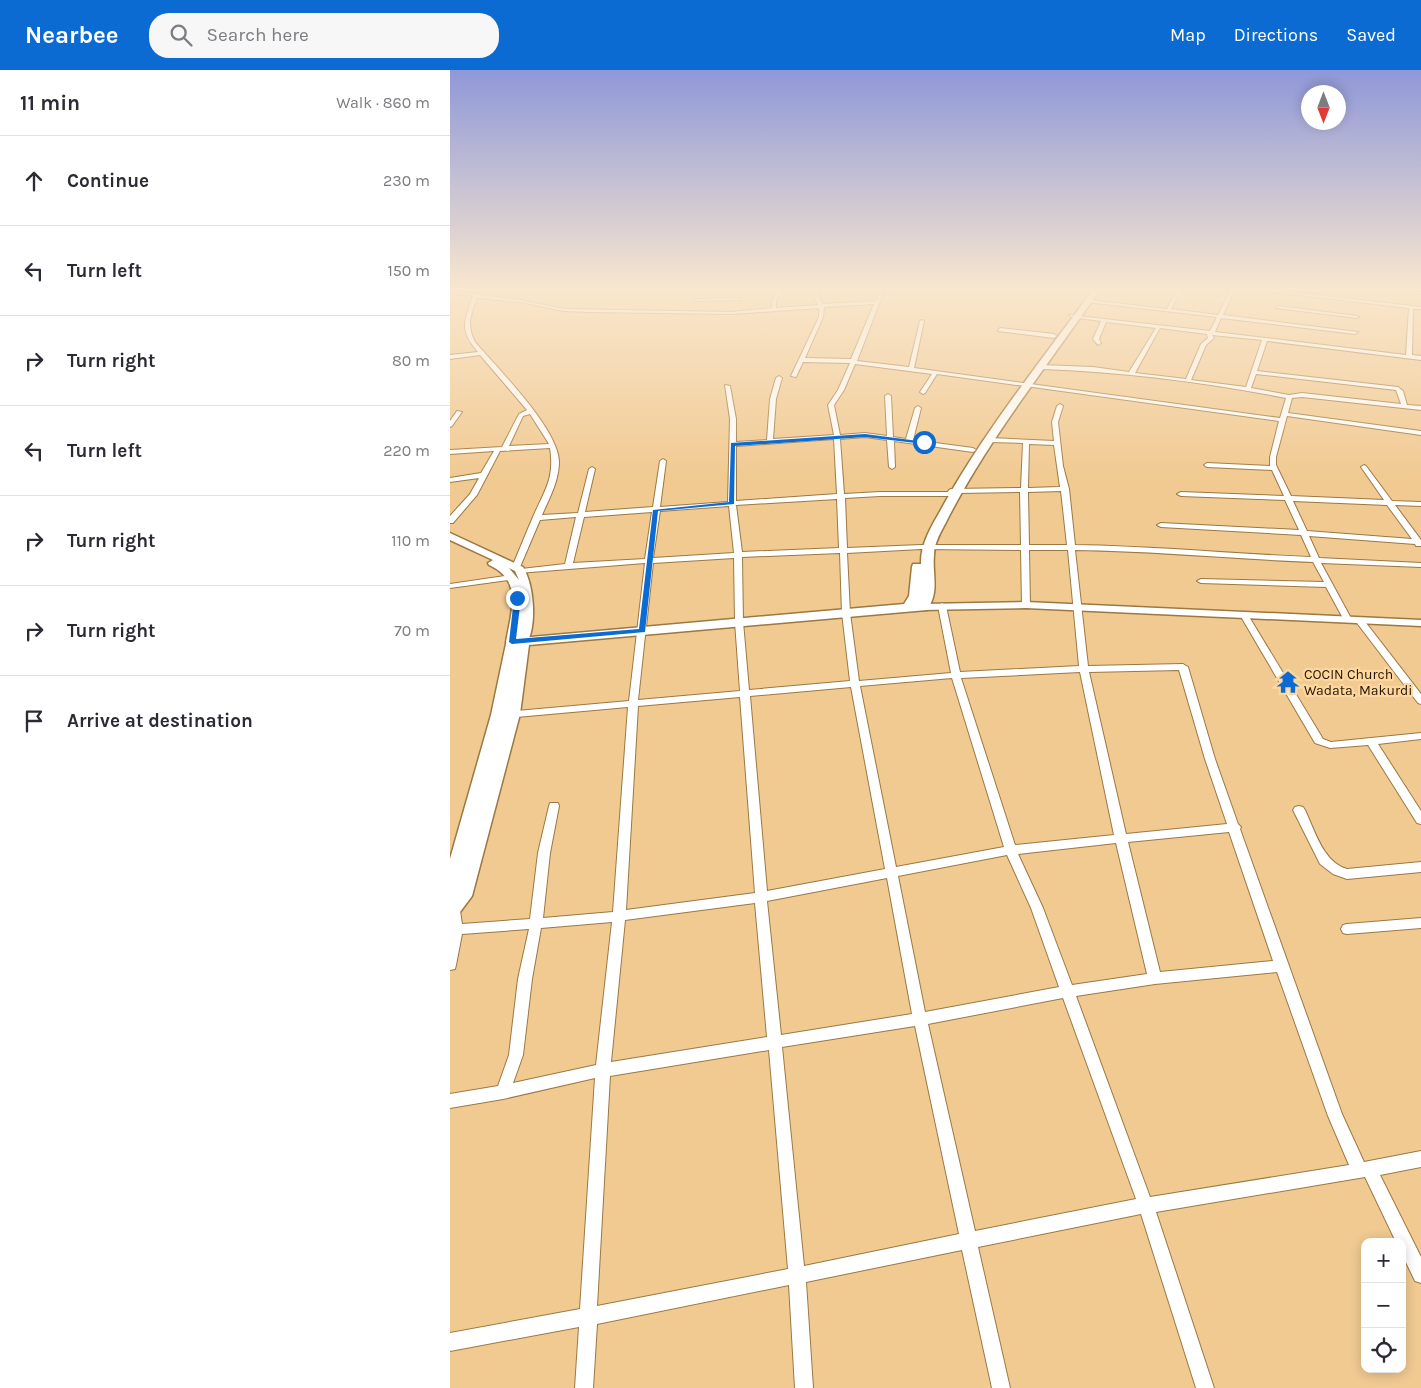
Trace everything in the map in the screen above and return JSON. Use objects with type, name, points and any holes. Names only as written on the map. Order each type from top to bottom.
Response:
[{"type":"main road","points":[[451,901],[462,896],[506,715],[520,642],[916,607],[916,596],[925,547],[924,536],[989,440],[1044,353]]},
{"type":"main road","points":[[953,492],[973,450],[1025,383],[1041,367],[1050,353]]},
{"type":"street","points":[[450,357],[482,353],[531,411],[553,446],[556,470],[516,572],[520,642]]},
{"type":"street","points":[[794,376],[804,353]]},
{"type":"street","points":[[856,353],[841,390],[831,405],[837,436],[846,613],[855,683],[920,1019],[1001,1388]]},
{"type":"street","points":[[911,369],[915,353]]},
{"type":"street","points":[[1131,374],[1144,353]]},
{"type":"street","points":[[1188,381],[1200,353]]},
{"type":"street","points":[[1248,389],[1261,353]]},
{"type":"street","points":[[1373,353],[1421,358]]},
{"type":"street","points":[[1409,353],[1409,357]]},
{"type":"street","points":[[801,360],[853,361],[1421,433]]},
{"type":"street","points":[[1041,367],[1082,368],[1248,389],[1289,397],[1299,395],[1405,408],[1421,408]]},
{"type":"street","points":[[923,392],[936,372]]},
{"type":"street","points":[[1254,372],[1398,389],[1405,408]]},
{"type":"street","points":[[770,441],[773,400],[779,378]]},
{"type":"street","points":[[727,386],[733,419],[732,503],[738,554],[739,622],[760,898],[797,1276],[804,1388]]},
{"type":"street","points":[[888,396],[892,467]]},
{"type":"street","points":[[1289,397],[1273,457],[1274,468],[1316,560],[1348,620]]},
{"type":"street","points":[[1060,406],[1055,422],[1079,608],[1084,669],[1154,978]]},
{"type":"street","points":[[909,440],[918,408]]},
{"type":"street","points":[[450,521],[473,494],[521,415],[531,411]]},
{"type":"street","points":[[450,425],[459,412]]},
{"type":"street","points":[[733,444],[865,435],[973,450]]},
{"type":"street","points":[[989,440],[1057,443]]},
{"type":"street","points":[[1026,442],[1024,491],[1024,546],[1027,576],[1026,605]]},
{"type":"street","points":[[450,452],[553,446]]},
{"type":"street","points":[[584,1388],[590,1317],[603,1070],[619,916],[633,704],[648,561],[663,461]]},
{"type":"street","points":[[1207,465],[1274,468]]},
{"type":"street","points":[[1364,467],[1420,544]]},
{"type":"street","points":[[568,566],[592,470]]},
{"type":"street","points":[[450,480],[485,475]]},
{"type":"street","points":[[536,518],[732,503],[841,497],[1064,489]]},
{"type":"street","points":[[1181,494],[1421,504]]},
{"type":"street","points":[[1161,525],[1304,533],[1420,544]]},
{"type":"street","points":[[450,536],[516,572]]},
{"type":"street","points":[[450,543],[516,572]]},
{"type":"street","points":[[450,586],[516,572],[568,566],[738,554],[925,547],[1024,546],[1161,550],[1229,556],[1421,565]]},
{"type":"street","points":[[1202,581],[1329,585]]},
{"type":"street","points":[[916,607],[1026,605],[1421,623]]},
{"type":"street","points":[[942,606],[956,674],[1011,850],[1037,908],[1146,1206],[1205,1388]]},
{"type":"street","points":[[1244,615],[1319,741],[1330,745],[1421,736]]},
{"type":"street","points":[[1360,621],[1421,701]]},
{"type":"street","points":[[506,715],[956,674],[1183,667],[1210,758],[1281,966],[1335,1116],[1421,1275]]},
{"type":"street","points":[[1371,741],[1421,820]]},
{"type":"street","points":[[503,1092],[516,1055],[525,979],[536,923],[544,853],[554,806]]},
{"type":"street","points":[[1299,810],[1324,861],[1337,871],[1347,874],[1421,867]]},
{"type":"street","points":[[452,929],[619,916],[760,898],[1011,850],[1235,827]]},
{"type":"street","points":[[450,965],[451,901]]},
{"type":"street","points":[[1347,929],[1421,923]]},
{"type":"street","points":[[450,1101],[503,1092],[603,1070],[920,1019],[1068,991],[1154,978],[1281,966]]},
{"type":"street","points":[[450,1342],[590,1317],[1146,1206],[1421,1159]]},
{"type":"place","name":"COCIN Church Wadata, Makurdi","points":[[1288,682]]},
{"type":"route","points":[[517,598],[512,642],[642,630],[648,561],[656,510],[732,503],[733,444],[865,435],[924,442]]}]
